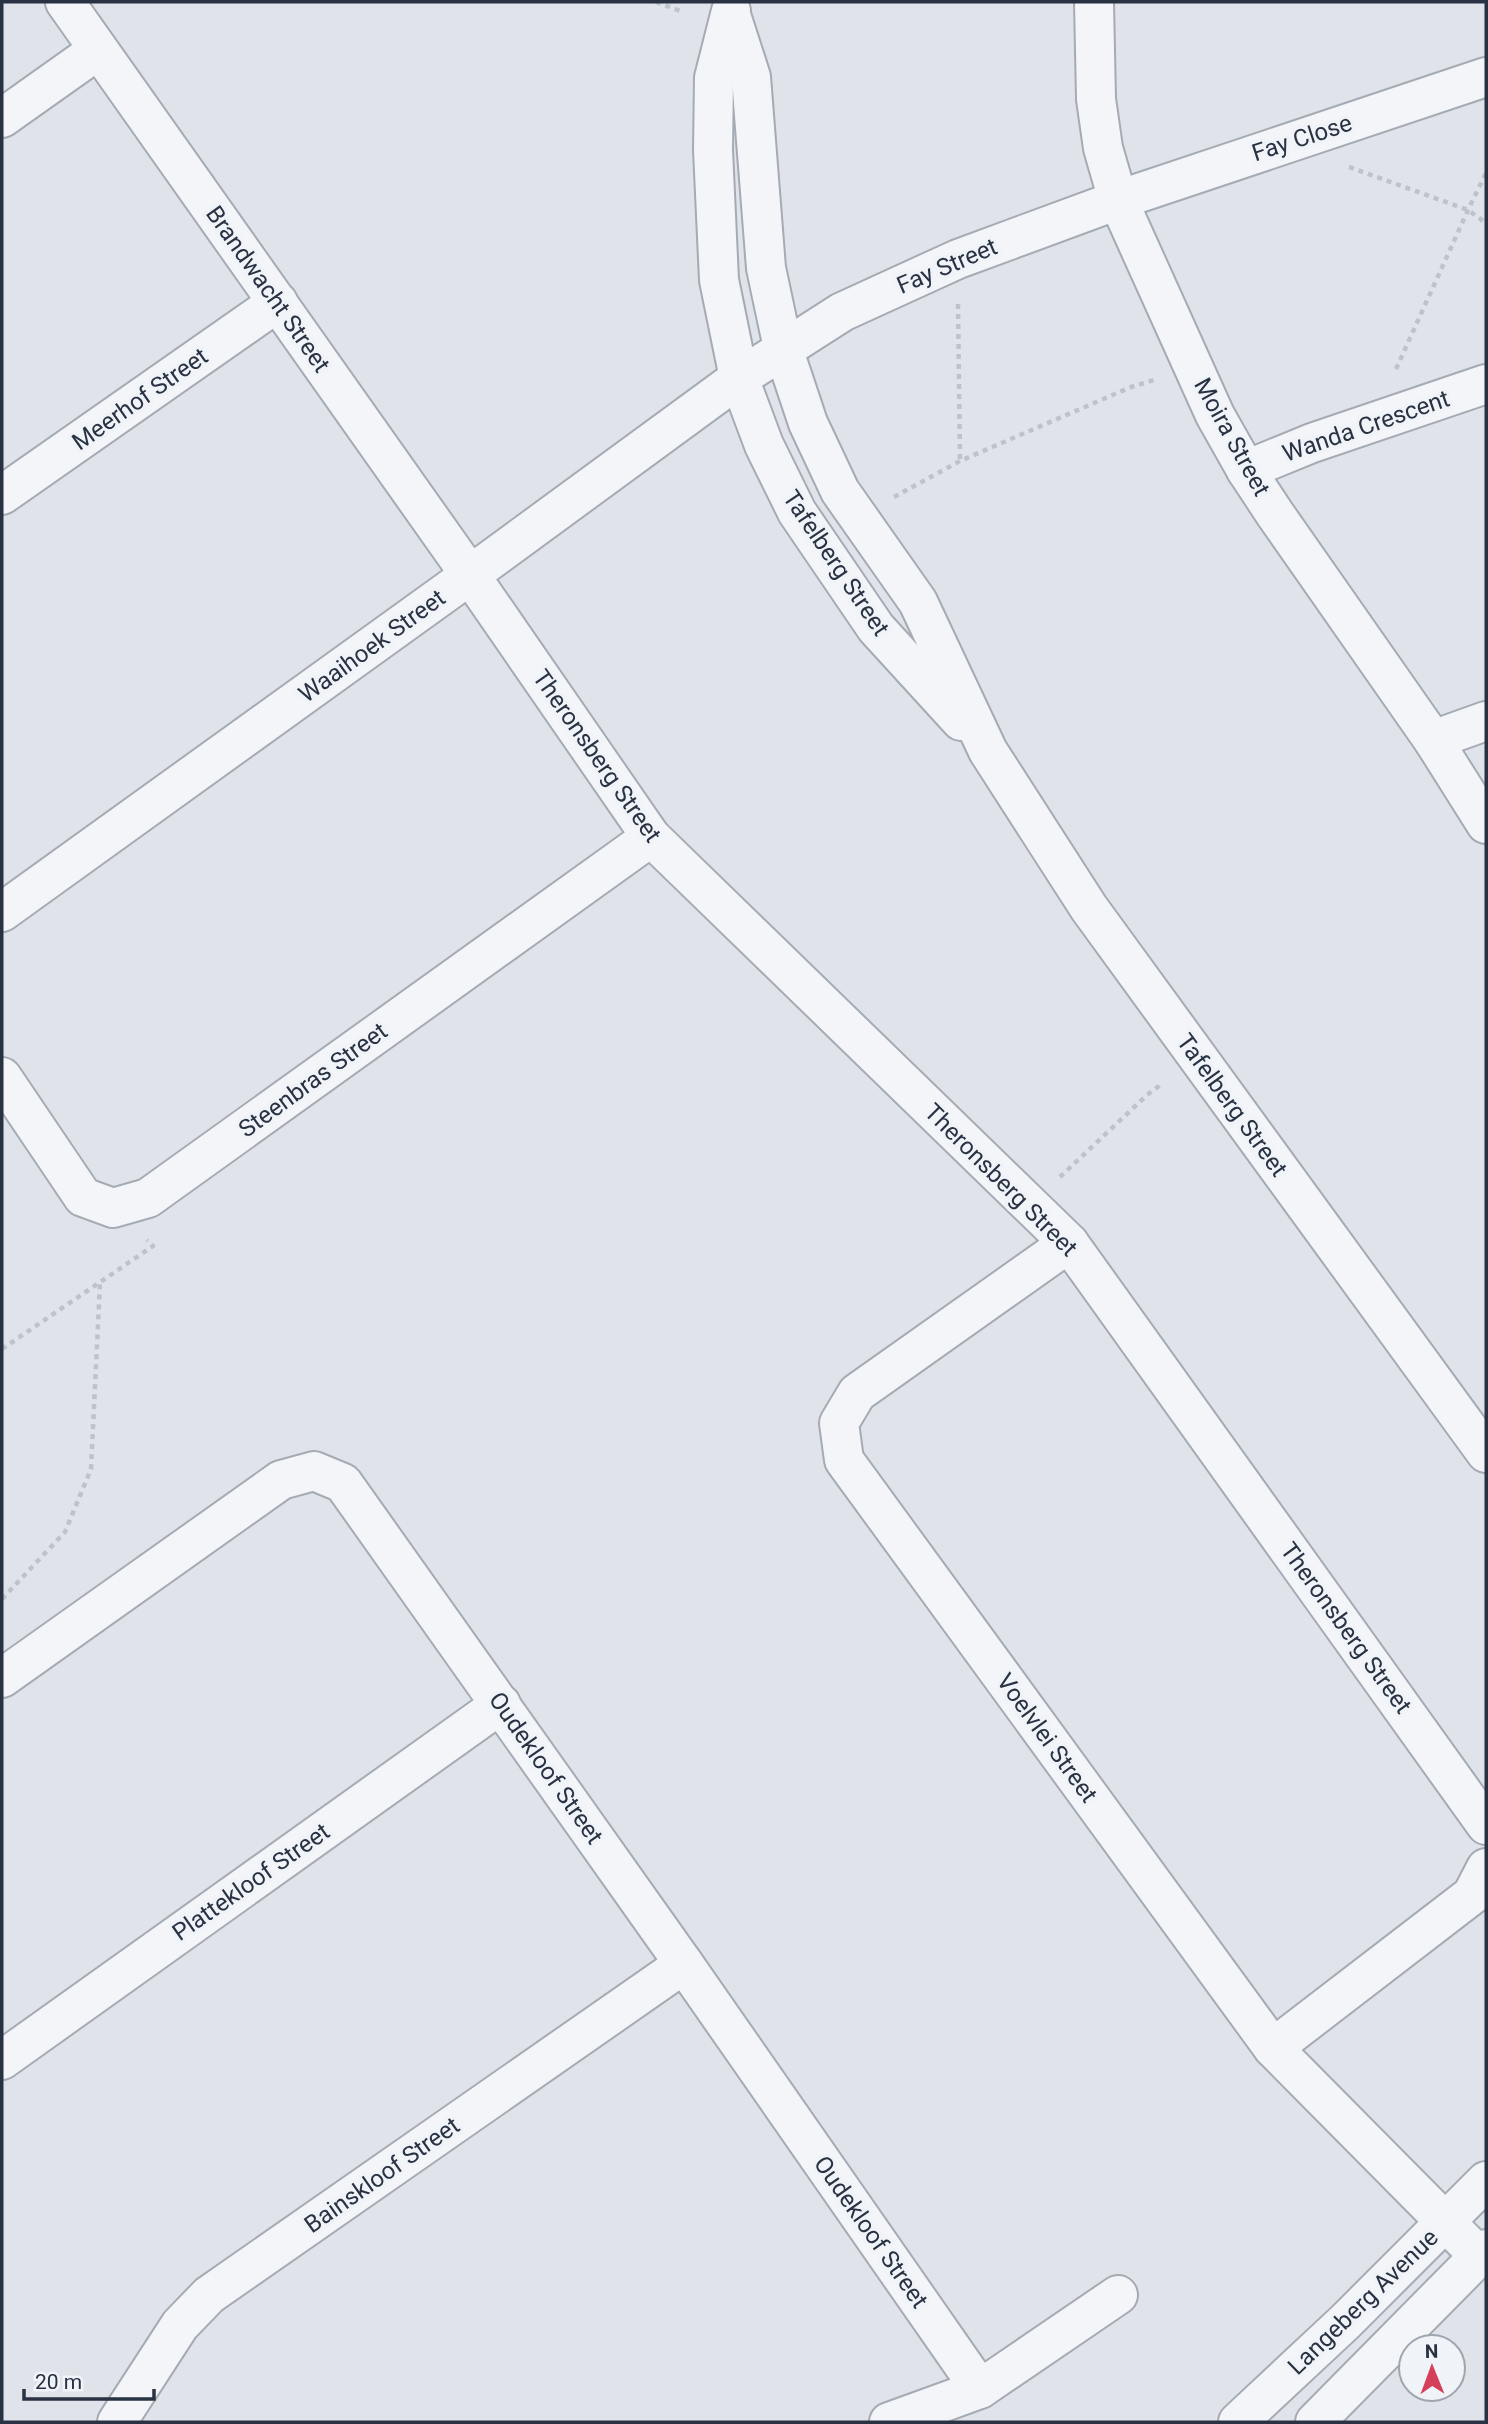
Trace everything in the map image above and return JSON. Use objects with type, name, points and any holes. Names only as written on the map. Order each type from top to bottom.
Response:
[{"type":"street","name":"Brandwacht Street","points":[[65,2],[470,576]]},
{"type":"street","name":"Moira Street","points":[[1094,2],[1096,99],[1103,148],[1118,200],[1215,415],[1246,470],[1329,594],[1433,740],[1486,824]]},
{"type":"street","name":"Tafelberg Street","points":[[731,8],[751,77],[766,268],[783,348],[808,423],[840,491],[918,602],[988,751],[1089,908],[1486,1452]]},
{"type":"street","name":"Tafelberg Street","points":[[731,8],[714,78],[713,150],[719,280],[739,378],[764,445],[797,512],[876,628],[988,751]]},
{"type":"street","points":[[2,118],[98,50]]},
{"type":"street","name":"Fay Close","points":[[1118,200],[1486,77]]},
{"type":"street","name":"Fay Street","points":[[739,378],[842,312],[958,259],[1118,200]]},
{"type":"street","name":"Meerhof Street","points":[[2,495],[278,302]]},
{"type":"street","name":"Waaihoek Street","points":[[2,912],[470,576],[739,378]]},
{"type":"street","name":"Wanda Crescent","points":[[1246,470],[1312,443],[1486,384]]},
{"type":"street","name":"Theronsberg Street","points":[[470,576],[651,837],[1069,1243],[1476,1807],[1486,1825]]},
{"type":"street","points":[[1433,740],[1486,721]]},
{"type":"street","name":"Steenbras Street","points":[[113,1208],[148,1198],[651,837]]},
{"type":"street","points":[[2,1077],[83,1196],[113,1208]]},
{"type":"street","name":"Voelvlei Street","points":[[1069,1243],[856,1393],[839,1423],[844,1460],[1273,2048],[1445,2223],[1483,2252]]},
{"type":"street","name":"Oudekloof Street","points":[[6,1667],[281,1480],[314,1471],[343,1483],[980,2389]]},
{"type":"street","name":"Plattekloof Street","points":[[2,2060],[500,1704]]},
{"type":"street","points":[[1273,2048],[1472,1895],[1486,1868]]},
{"type":"street","name":"Bainskloof Street","points":[[117,2422],[180,2325],[209,2295],[684,1965]]},
{"type":"street","name":"Langeberg Avenue","points":[[1238,2422],[1345,2322],[1486,2181]]},
{"type":"street","name":"Langeberg Avenue","points":[[1315,2422],[1483,2252]]},
{"type":"street","points":[[889,2422],[980,2389],[1118,2295]]},
{"type":"path","points":[[656,2],[682,12]]},
{"type":"path","points":[[1336,163],[1468,209],[1486,223]]},
{"type":"path","points":[[1396,371],[1486,173]]},
{"type":"path","points":[[958,296],[960,461]]},
{"type":"path","points":[[892,498],[960,461],[1131,387],[1162,378]]},
{"type":"path","points":[[1054,1182],[1163,1083]]},
{"type":"path","points":[[2,1349],[153,1246],[113,1208]]},
{"type":"path","points":[[2,1600],[65,1532],[91,1469],[100,1283]]}]
